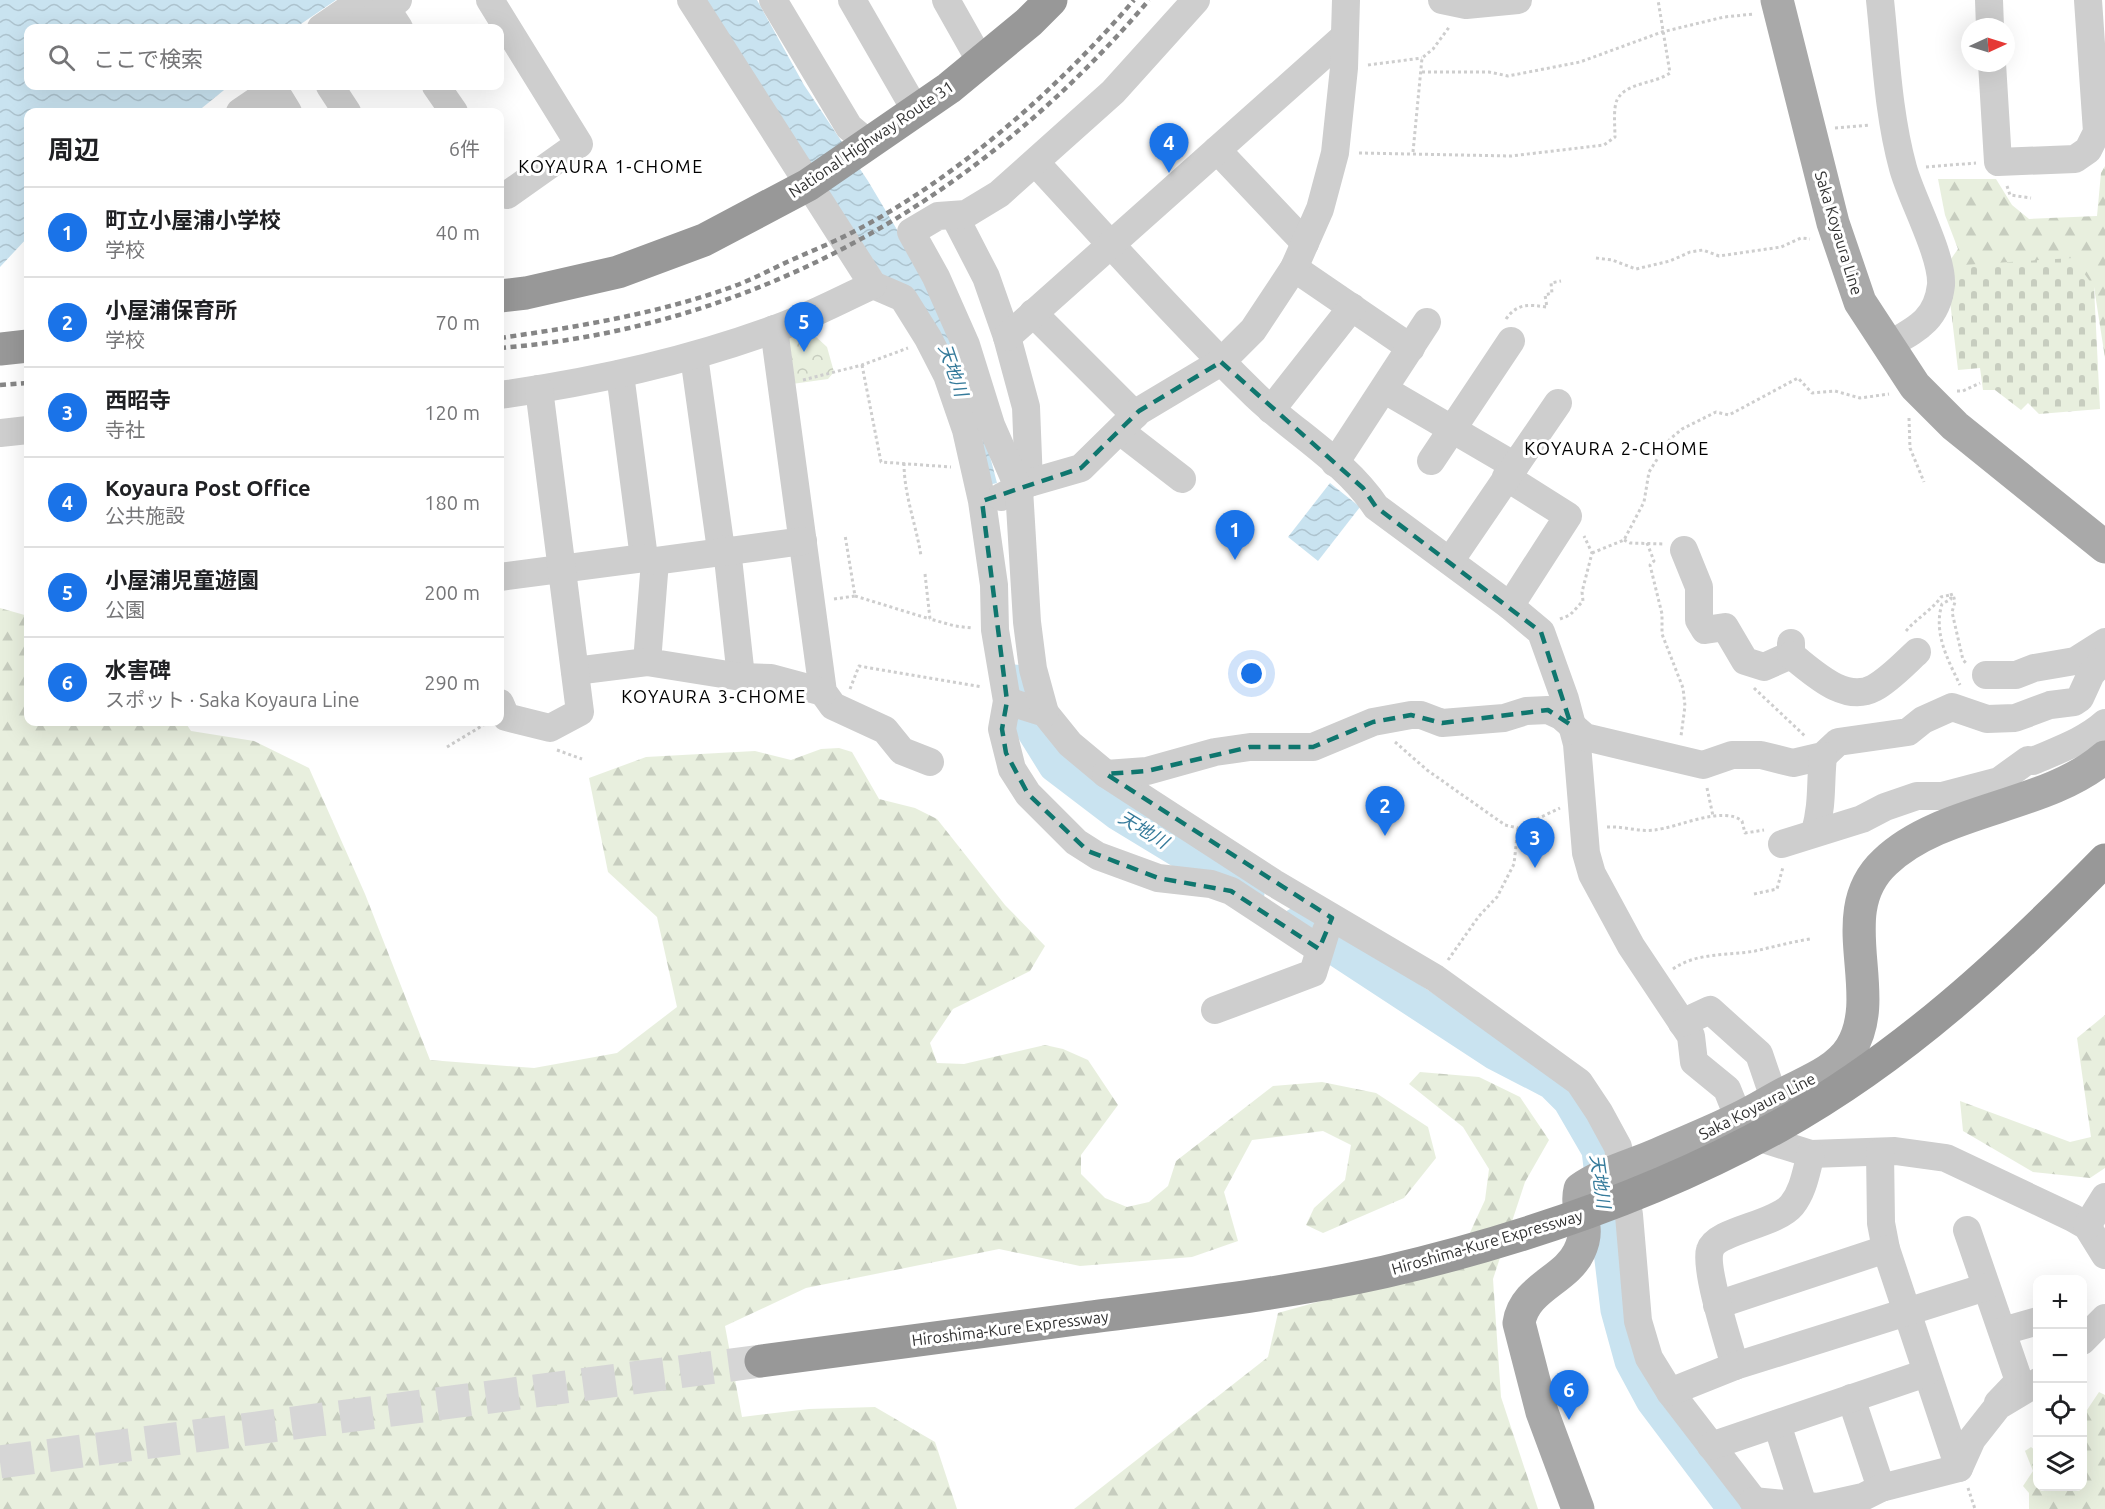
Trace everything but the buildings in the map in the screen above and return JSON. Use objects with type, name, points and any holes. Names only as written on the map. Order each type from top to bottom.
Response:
[{"type":"highway","name":"National Highway Route 31","points":[[504,296],[526,293],[618,272],[704,240],[810,184],[916,111],[981,62],[1029,22],[1051,0]]},
{"type":"highway","points":[[0,349],[24,346]]},
{"type":"highway","name":"Hiroshima-Kure Expressway","points":[[761,1361],[1228,1300],[1382,1272],[1485,1246],[1579,1218],[1673,1179],[1780,1126],[1868,1070],[1955,1005],[2032,935],[2105,860]]},
{"type":"main road","name":"Saka Koyaura Line","points":[[1777,3],[1845,261],[1860,302],[1915,386],[1955,426],[2105,547]]},
{"type":"main road","name":"Saka Koyaura Line","points":[[1607,1176],[1739,1119],[1835,1066],[1850,1050],[1859,1033],[1862,1012],[1858,932],[1860,907],[1868,884],[1884,862],[1906,846],[2039,775],[2076,775],[2105,757]]},
{"type":"main road","points":[[1578,1509],[1542,1412],[1519,1323],[1521,1311],[1527,1302],[1578,1256],[1586,1229],[1578,1198],[1580,1189],[1607,1176]]},
{"type":"street","points":[[490,0],[579,144],[504,192]]},
{"type":"street","points":[[691,0],[873,285],[903,298],[928,338],[947,375],[966,430],[973,464],[1009,492]]},
{"type":"street","points":[[773,0],[860,149]]},
{"type":"street","points":[[852,0],[916,111]]},
{"type":"street","points":[[946,0],[981,62]]},
{"type":"street","points":[[1041,712],[1009,492],[966,345],[936,277],[911,232],[938,216],[966,214],[999,194],[1113,92],[1196,0]]},
{"type":"street","points":[[1009,492],[1081,468],[1127,423],[1221,362],[1253,330],[1300,256],[1320,209],[1335,153],[1344,68],[1346,0]]},
{"type":"street","points":[[1454,3],[1518,0]]},
{"type":"street","points":[[1880,0],[1893,124],[1903,169],[1936,259],[1941,283],[1937,303],[1925,324],[1887,346]]},
{"type":"street","points":[[1989,0],[1990,18]]},
{"type":"street","points":[[1993,72],[1998,162],[2075,159],[2088,150],[2097,132],[2088,0]]},
{"type":"street","points":[[335,24],[386,9]]},
{"type":"street","points":[[363,24],[386,9]]},
{"type":"street","points":[[1007,337],[1344,37]]},
{"type":"street","points":[[223,108],[245,90]]},
{"type":"street","points":[[246,108],[273,90]]},
{"type":"street","points":[[275,90],[286,108]]},
{"type":"street","points":[[333,90],[344,108]]},
{"type":"street","points":[[439,90],[451,108]]},
{"type":"street","points":[[1217,150],[1300,256],[1352,308],[1411,348]]},
{"type":"street","points":[[1036,163],[1221,362],[1271,410],[1363,488],[1376,507],[1542,632],[1565,699],[1577,744],[1586,853],[1599,888],[1631,946],[1697,1016],[1759,1054],[1774,1098]]},
{"type":"street","points":[[954,215],[986,277],[1007,337],[1026,407],[994,585],[995,630],[1006,696],[1002,729],[1012,769],[1028,794],[1076,842],[1098,856],[1142,873],[1211,884],[1231,891],[1319,949]]},
{"type":"street","points":[[504,393],[620,374],[694,356],[774,329],[873,285]]},
{"type":"street","points":[[1271,410],[1352,308]]},
{"type":"street","points":[[1033,313],[1127,423],[1182,479]]},
{"type":"street","points":[[1335,463],[1385,390],[1427,322]]},
{"type":"street","points":[[774,329],[812,602],[836,692],[833,706],[885,730],[902,750],[930,762]]},
{"type":"street","points":[[1431,461],[1510,341]]},
{"type":"street","points":[[694,356],[741,677]]},
{"type":"street","points":[[620,374],[649,560],[647,662]]},
{"type":"street","points":[[504,716],[550,728],[580,712],[539,389]]},
{"type":"street","points":[[1385,390],[1451,431],[1469,437],[1568,516],[1510,606]]},
{"type":"street","points":[[1450,561],[1558,403]]},
{"type":"street","points":[[0,433],[24,430]]},
{"type":"street","points":[[504,576],[562,567],[649,560],[803,541]]},
{"type":"street","points":[[1684,550],[1699,587],[1699,620],[1705,630],[1725,627],[1745,661],[1764,667],[1791,649],[1824,681],[1848,691],[1860,692],[1873,689],[1917,652]]},
{"type":"street","points":[[1978,670],[2016,675],[2034,668],[2075,661],[2105,642]]},
{"type":"street","points":[[574,671],[647,662],[741,677],[771,678],[836,692]]},
{"type":"street","points":[[1106,774],[1147,771],[1215,752],[1250,747],[1313,747],[1373,723],[1411,715],[1421,715],[1442,723],[1548,710],[1561,716],[1585,737],[1690,762],[1732,755],[1761,755],[1793,763],[1823,756],[1838,742],[1908,732],[1923,720],[1952,706],[1987,719],[2014,718],[2050,705],[2074,702],[2100,676]]},
{"type":"street","points":[[1006,696],[1041,712],[1070,744],[1106,774],[1332,918],[1435,978],[1579,1082],[1618,1147],[1607,1176],[1629,1215],[1638,1321],[1649,1358],[1670,1392],[1756,1505],[1818,1507],[1863,1497],[1881,1488],[1959,1468]]},
{"type":"street","points":[[1782,844],[1862,819],[1885,807],[1917,796],[1942,796],[1999,781],[2028,760],[2039,775],[2105,723]]},
{"type":"street","points":[[1815,832],[1823,796],[1823,756]]},
{"type":"street","points":[[1215,1010],[1313,972],[1319,949],[1332,918]]},
{"type":"street","points":[[1697,1016],[1691,1036],[1694,1062],[1727,1089],[1739,1119],[1763,1139],[1811,1154],[1895,1150],[1946,1158],[2087,1227],[2105,1255]]},
{"type":"street","points":[[1880,1152],[1881,1222],[1886,1249],[1959,1468]]},
{"type":"street","points":[[1735,1366],[1717,1305],[1709,1252],[1714,1242],[1773,1218],[1791,1207],[1801,1190],[1811,1154]]},
{"type":"street","points":[[2087,1227],[2105,1197]]},
{"type":"street","points":[[1959,1468],[1972,1438],[1998,1407],[2031,1379],[2003,1331],[1967,1230]]},
{"type":"street","points":[[1717,1305],[1886,1249]]},
{"type":"street","points":[[1670,1392],[1735,1366],[1986,1287]]},
{"type":"street","points":[[2087,1336],[2105,1318]]},
{"type":"street","points":[[2003,1331],[2033,1322]]},
{"type":"street","points":[[1711,1446],[1926,1372]]},
{"type":"street","points":[[1851,1398],[1881,1488]]},
{"type":"street","points":[[1777,1424],[1803,1505]]},
{"type":"path","points":[[1335,153],[1511,156],[1604,145],[1615,137],[1617,101],[1626,89],[1661,80],[1670,73],[1658,0]]},
{"type":"path","points":[[1344,68],[1422,58],[1433,49],[1454,3]]},
{"type":"path","points":[[1422,72],[1489,72],[1508,76],[1580,62],[1662,32],[1724,17],[1758,14],[1777,3]]},
{"type":"path","points":[[1413,153],[1422,58]]},
{"type":"path","points":[[1833,129],[1873,125]]},
{"type":"path","points":[[1903,169],[1998,162]]},
{"type":"path","points":[[1596,258],[1612,260],[1636,269],[1670,261],[1690,252],[1703,250],[1719,256],[1744,254],[1781,247],[1809,237]]},
{"type":"path","points":[[1510,341],[1507,336],[1509,325],[1504,322],[1511,312],[1527,304],[1547,307],[1545,295],[1552,293],[1551,284],[1561,281]]},
{"type":"path","points":[[782,384],[822,377],[862,365],[928,338]]},
{"type":"path","points":[[862,365],[881,462],[943,467],[973,464]]},
{"type":"path","points":[[1624,540],[1644,502],[1649,472],[1670,439],[1682,429],[1716,412],[1729,415],[1798,378],[1812,393],[1834,391],[1860,398],[1892,394]]},
{"type":"path","points":[[1963,392],[1980,383]]},
{"type":"path","points":[[1907,407],[1911,430],[1910,448],[1924,482]]},
{"type":"path","points":[[904,463],[907,498],[912,510],[921,556]]},
{"type":"path","points":[[1542,632],[1581,606],[1592,553],[1579,526],[1568,516]]},
{"type":"path","points":[[845,535],[855,596]]},
{"type":"path","points":[[1584,831],[1610,827],[1643,831],[1662,829],[1713,816],[1690,762],[1684,698],[1662,634],[1662,614],[1650,565],[1653,561],[1649,543],[1624,540],[1592,553]]},
{"type":"path","points":[[925,574],[930,619]]},
{"type":"path","points":[[1950,595],[1953,594],[1955,602],[1952,612],[1963,660],[1978,670]]},
{"type":"path","points":[[812,602],[855,596],[955,626],[995,630]]},
{"type":"path","points":[[1745,661],[1755,691],[1796,727],[1823,756]]},
{"type":"path","points":[[836,692],[859,666],[1006,696]]},
{"type":"path","points":[[1373,723],[1427,770],[1505,825],[1518,828],[1581,799]]},
{"type":"path","points":[[447,747],[475,726]]},
{"type":"path","points":[[1435,978],[1479,916],[1497,897],[1514,864],[1518,828]]},
{"type":"path","points":[[1684,961],[1697,957],[1754,951],[1810,939]]},
{"type":"highlighted area","points":[[1221,362],[1363,488],[1376,507],[1541,632],[1571,725],[1548,710],[1442,723],[1411,715],[1373,722],[1313,747],[1250,747],[1147,771],[1106,774],[1332,918],[1319,949],[1231,891],[1158,878],[1088,851],[1028,794],[1006,753],[1002,729],[1007,701],[982,501],[1081,468],[1139,411]]},
{"type":"green space","points":[[2105,166],[2105,358],[2094,287],[1946,266],[1958,249],[1945,215],[1938,179],[1996,179],[2012,205],[2029,219],[2097,216],[2101,173]]},
{"type":"green space","points":[[2073,258],[2094,287],[2100,409],[2039,414],[2028,403],[2021,410],[1995,390],[1983,390],[1980,368],[1958,370],[1946,266]]},
{"type":"green space","points":[[809,321],[813,334],[827,347],[834,372],[828,379],[783,387],[790,329]]},
{"type":"green space","points":[[0,608],[24,615],[24,726],[188,726],[191,731],[254,741],[309,768],[365,894],[430,1060],[534,1068],[617,1053],[677,1007],[657,917],[608,872],[589,778],[646,757],[755,751],[791,760],[821,749],[839,748],[852,752],[879,799],[915,808],[937,819],[1005,905],[1045,946],[1030,971],[953,1009],[930,1043],[937,1063],[964,1064],[1045,1045],[1063,1049],[1088,1060],[1118,1105],[1081,1155],[1081,1174],[1105,1198],[1127,1207],[1149,1202],[1168,1186],[1176,1161],[1273,1086],[1322,1082],[1376,1093],[1428,1127],[1436,1158],[1404,1198],[1323,1233],[1306,1225],[1314,1208],[1345,1180],[1351,1145],[1323,1131],[1252,1140],[1224,1192],[1238,1241],[1192,1257],[1080,1266],[999,1249],[806,1288],[725,1326],[742,1417],[809,1409],[875,1407],[935,1442],[957,1509],[0,1509]]},
{"type":"green space","points":[[2105,1015],[2105,1168],[2090,1178],[2033,1172],[1963,1131],[1960,1101],[2070,1142],[2091,1137],[2077,1038]]},
{"type":"green space","points":[[1420,1072],[1479,1077],[1520,1097],[1549,1140],[1525,1182],[1493,1279],[1501,1397],[1538,1509],[1074,1509],[1268,1357],[1278,1313],[1456,1263],[1485,1200],[1489,1169],[1463,1127],[1409,1084]]},
{"type":"green space","points":[[2099,1392],[2105,1395],[2105,1509],[2029,1509],[2029,1493],[2023,1486],[2033,1471],[2033,1491],[2087,1491],[2087,1410]]},
{"type":"green space","points":[[2031,1447],[2033,1449],[2033,1471],[2025,1451]]},
{"type":"water","points":[[0,0],[336,0],[301,24],[24,24],[24,90],[224,90],[202,108],[24,108],[24,241],[0,267]]},
{"type":"water","points":[[696,0],[757,0],[804,85],[868,181],[936,295],[980,418],[997,483],[976,488],[919,328]]},
{"type":"water","points":[[1330,483],[1360,507],[1318,561],[1288,537]]},
{"type":"waterway","name":"天地川","points":[[1014,681],[1027,721],[1055,766],[1118,814],[1248,893]]},
{"type":"waterway","name":"天地川","points":[[1297,924],[1494,1053],[1552,1083],[1569,1100],[1598,1150],[1617,1310],[1631,1361],[1652,1400],[1734,1509]]},
{"type":"tunnel","points":[[0,1462],[761,1361]]},
{"type":"railway","points":[[504,337],[616,319],[701,297],[744,282],[853,232],[930,186],[1004,129],[1073,66],[1134,0]]},
{"type":"railway","points":[[504,347],[595,335],[687,312],[775,281],[859,240],[939,191],[1014,135],[1084,71],[1149,0]]},
{"type":"railway","points":[[0,385],[24,383]]},
{"type":"place","name":"Koyaura Post Office","points":[[1169,173]]},
{"type":"place","name":"小屋浦児童遊園","points":[[804,352]]},
{"type":"place","name":"町立小屋浦小学校","points":[[1235,560]]},
{"type":"place","name":"小屋浦保育所","points":[[1385,836]]},
{"type":"place","name":"西昭寺","points":[[1535,868]]},
{"type":"place","name":"水害碑","points":[[1569,1420]]},
{"type":"district","name":"KOYAURA 1-CHOME","points":[[611,166]]},
{"type":"district","name":"KOYAURA 2-CHOME","points":[[1617,448]]},
{"type":"district","name":"KOYAURA 3-CHOME","points":[[714,696]]}]
